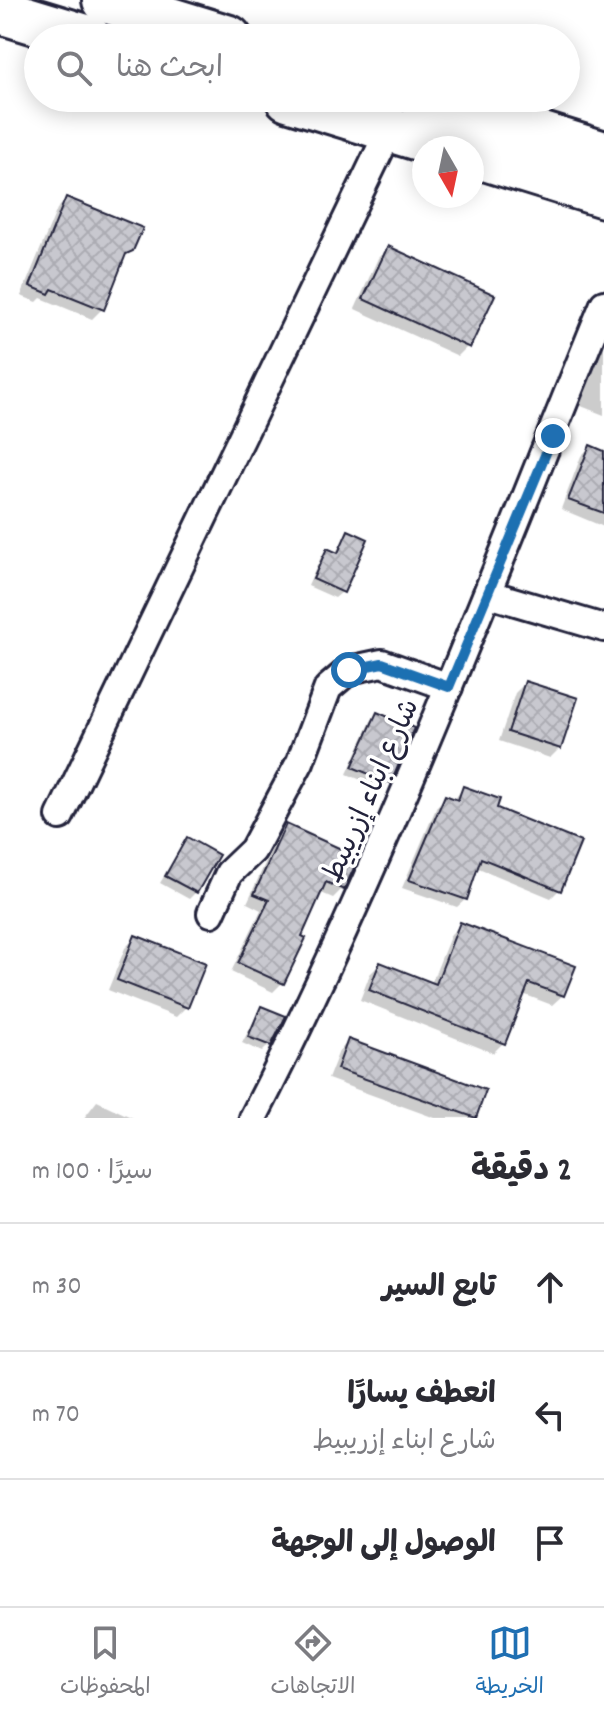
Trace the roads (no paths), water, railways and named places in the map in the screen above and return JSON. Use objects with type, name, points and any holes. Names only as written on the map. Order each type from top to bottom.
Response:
[{"type":"highway","points":[[128,3],[189,24]]},
{"type":"highway","points":[[0,11],[43,24]]},
{"type":"highway","points":[[334,112],[412,136]]},
{"type":"highway","points":[[468,112],[604,154]]},
{"type":"highway","points":[[484,158],[604,195]]},
{"type":"street","points":[[60,816],[390,129]]},
{"type":"street","name":"شارع ابناء إزريبيط","points":[[253,1118],[380,850],[489,594],[604,304]]},
{"type":"street","points":[[489,594],[604,628]]},
{"type":"street","points":[[211,913],[229,873],[253,850],[300,762],[328,688],[349,670],[382,663],[449,687]]}]
